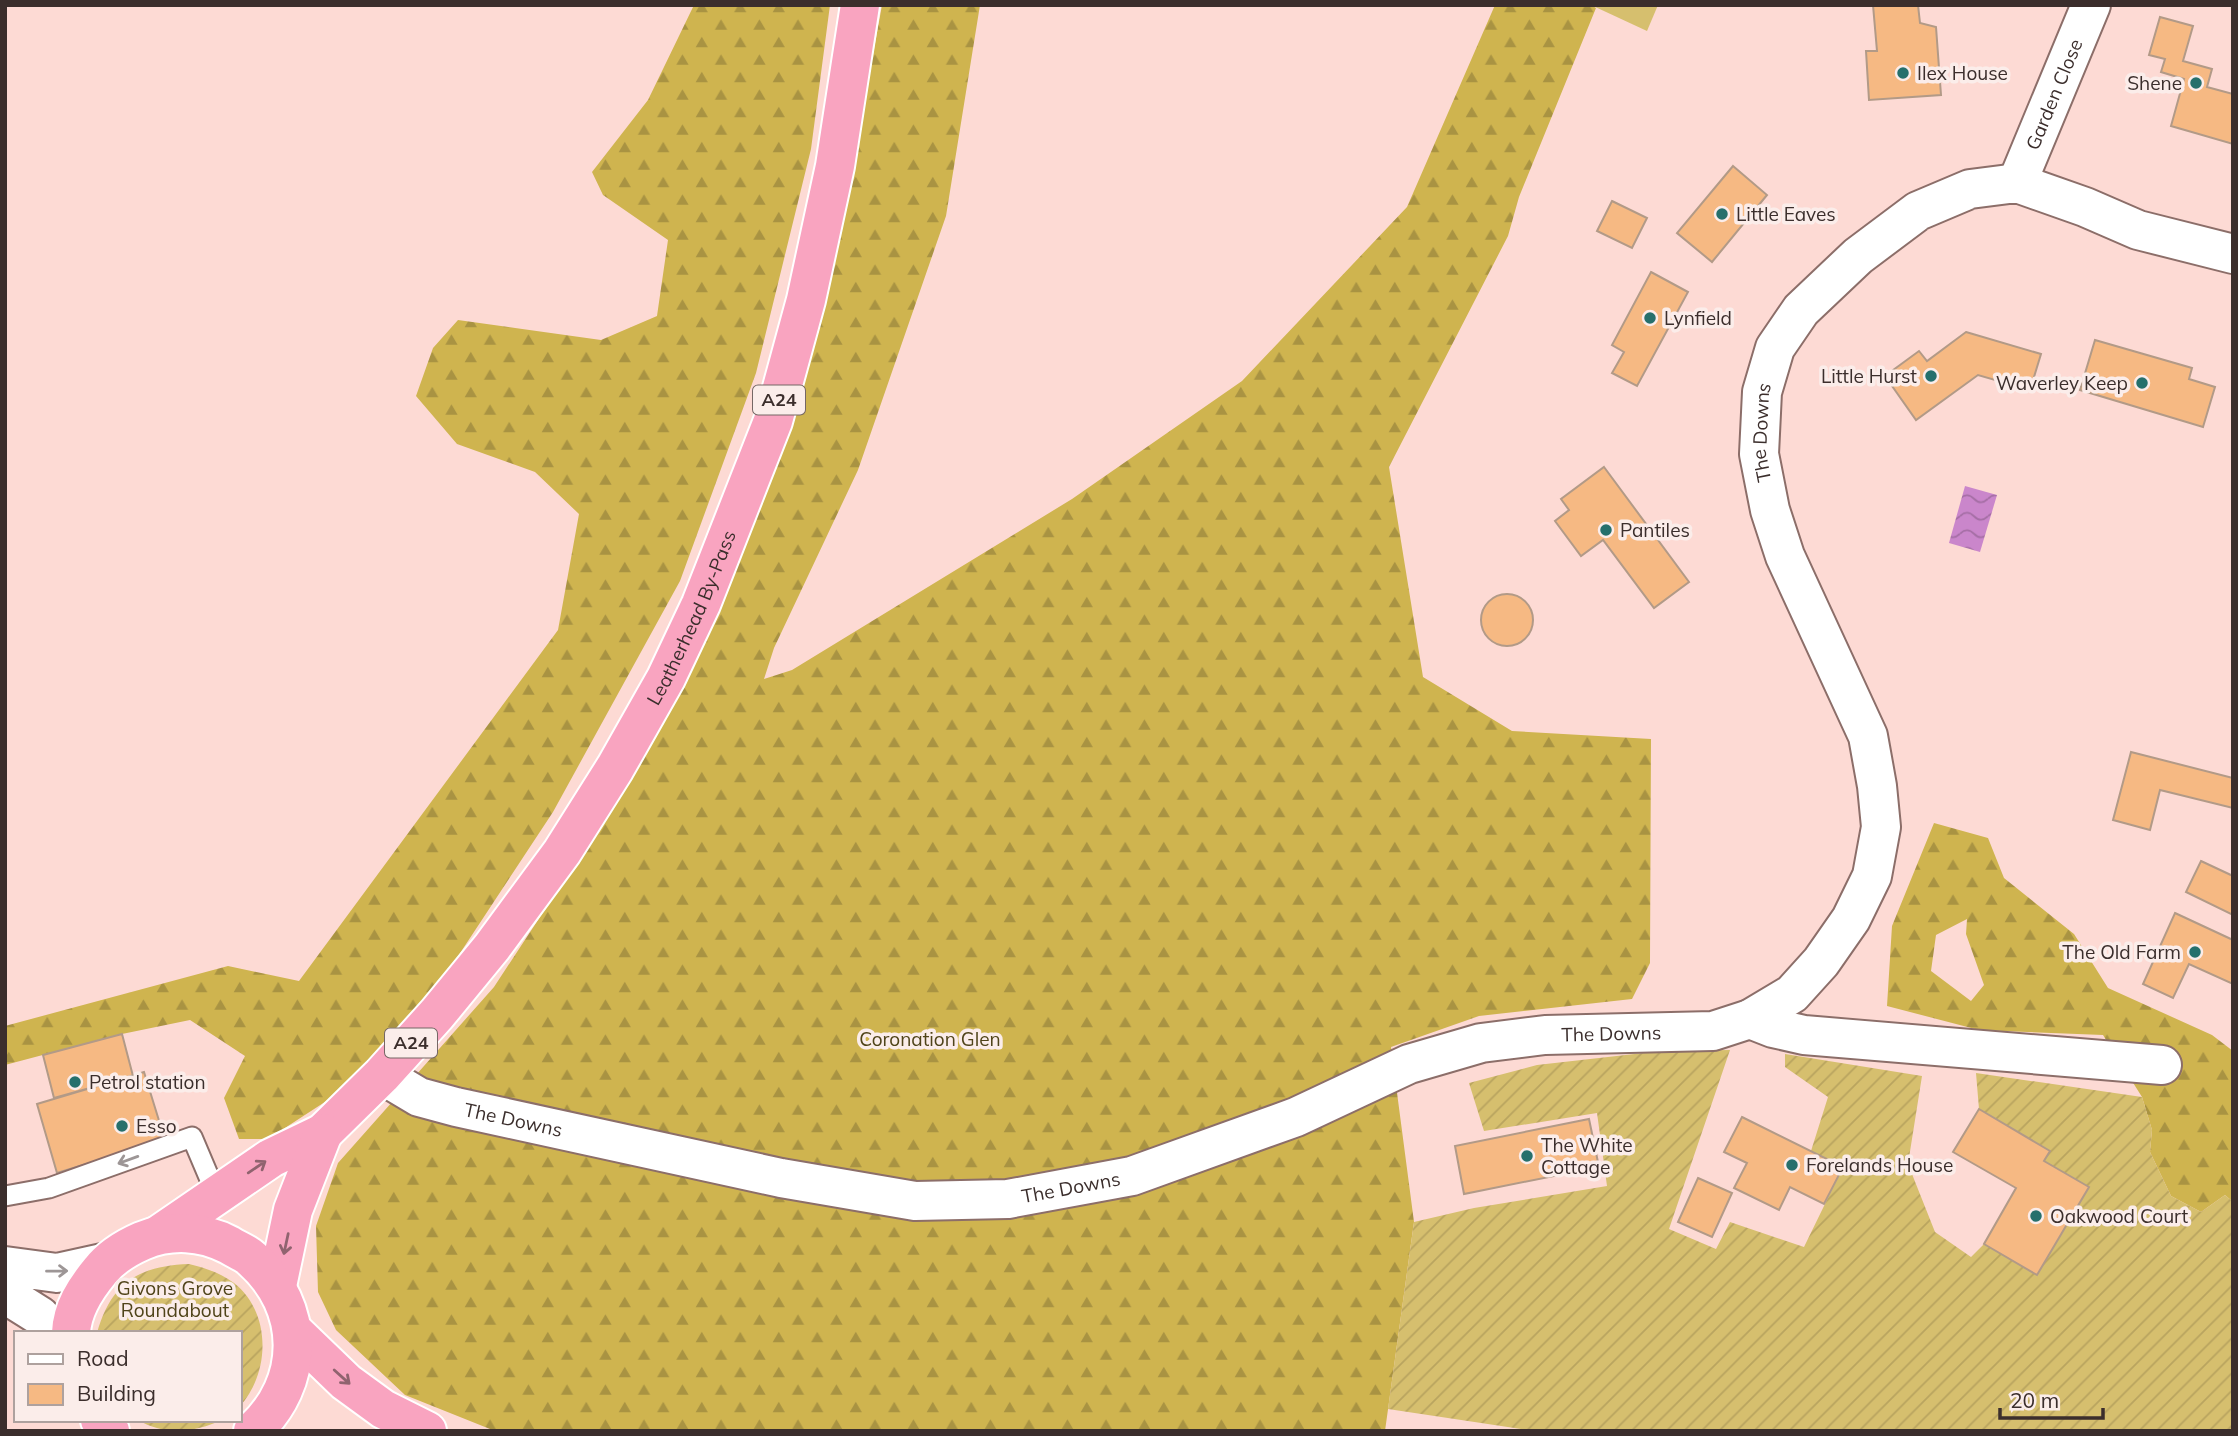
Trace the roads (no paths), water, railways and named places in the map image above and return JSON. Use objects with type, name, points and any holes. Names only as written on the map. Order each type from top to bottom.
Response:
[{"type":"highway","name":"Leatherhead By-Pass","points":[[160,1234],[271,1158],[323,1133],[382,1075],[492,947],[562,852],[615,768],[666,678],[701,604],[773,421],[802,314],[835,166],[860,5]]},
{"type":"highway","name":"Leatherhead By-Pass","points":[[276,1286],[293,1210],[323,1133]]},
{"type":"highway","points":[[71,1331],[85,1290],[107,1262],[129,1247],[160,1234],[193,1233],[218,1239],[251,1257],[276,1286],[287,1307],[292,1330],[292,1361],[284,1390],[268,1416],[253,1431]]},
{"type":"highway","points":[[292,1330],[346,1382],[383,1409],[427,1431]]},
{"type":"street","name":"Garden Close","points":[[2017,183],[2091,5]]},
{"type":"street","name":"The Downs","points":[[382,1075],[419,1097],[456,1107],[781,1178],[915,1201],[1008,1199],[1132,1177],[1296,1117],[1409,1064],[1481,1043],[1545,1035],[1713,1031],[1750,1019],[1793,994],[1821,962],[1851,919],[1872,876],[1881,827],[1868,736],[1785,556],[1770,510],[1759,454],[1762,392],[1775,348],[1801,310],[1858,256],[1918,211],[1970,189],[2017,183],[2085,207],[2138,230],[2233,254]]},
{"type":"street","points":[[1750,1019],[1804,1035],[2162,1065]]},
{"type":"street","points":[[5,1266],[57,1273],[107,1262]]},
{"type":"street","points":[[5,1294],[40,1316],[51,1331]]},
{"type":"lane","points":[[5,1196],[49,1188],[192,1137],[217,1196]]},
{"type":"water","points":[[1965,486],[1997,495],[1980,552],[1949,543]]},
{"type":"place","name":"Ilex House","points":[[1903,73]]},
{"type":"place","name":"Shene","points":[[2196,83]]},
{"type":"place","name":"Little Eaves","points":[[1722,214]]},
{"type":"place","name":"Lynfield","points":[[1650,318]]},
{"type":"place","name":"Little Hurst","points":[[1931,376]]},
{"type":"place","name":"Waverley Keep","points":[[2142,383]]},
{"type":"place","name":"Pantiles","points":[[1606,530]]},
{"type":"place","name":"The Old Farm","points":[[2195,952]]},
{"type":"place","name":"Petrol station","points":[[75,1082]]},
{"type":"place","name":"Esso","points":[[122,1126]]},
{"type":"place","name":"The White Cottage","points":[[1527,1156]]},
{"type":"place","name":"Forelands House","points":[[1792,1165]]},
{"type":"place","name":"Oakwood Court","points":[[2036,1216]]},
{"type":"park label","name":"Coronation Glen","points":[[930,1039]]},
{"type":"park label","name":"Givons Grove Roundabout","points":[[175,1299]]}]
